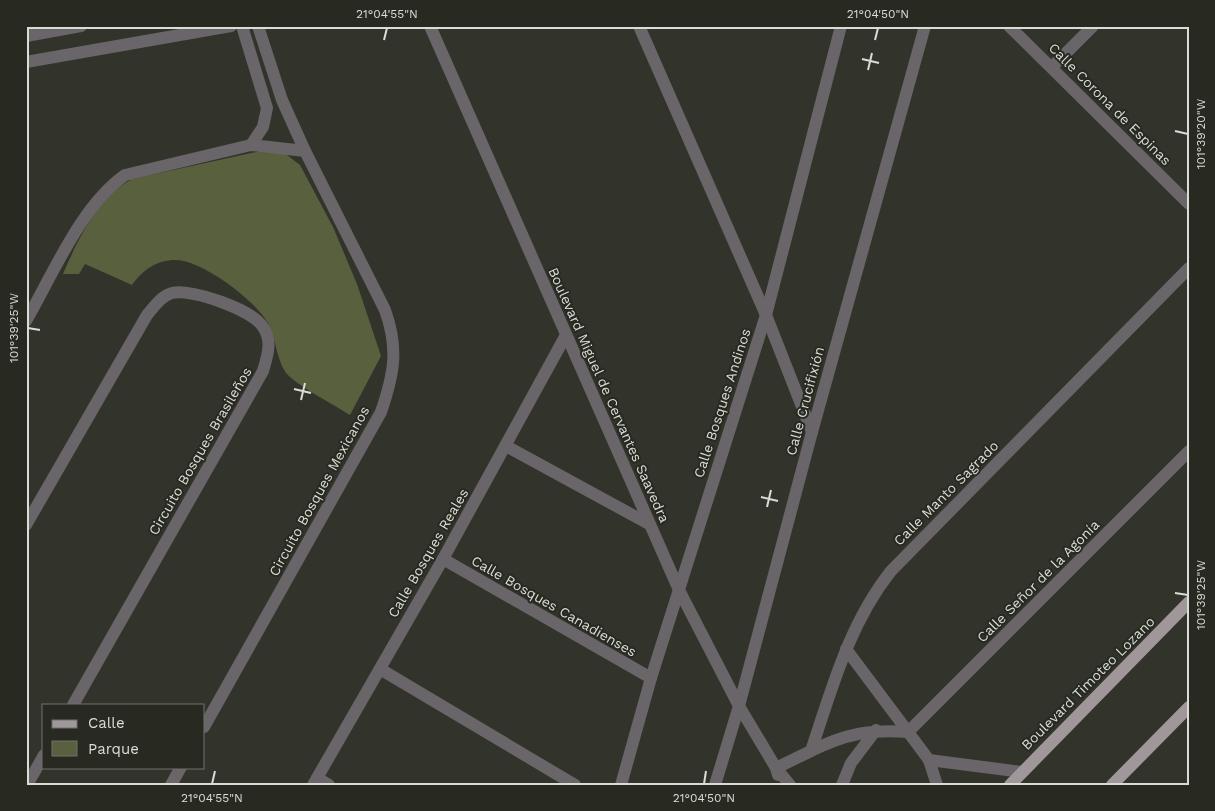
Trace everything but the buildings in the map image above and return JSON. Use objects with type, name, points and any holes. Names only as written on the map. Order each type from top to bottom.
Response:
[{"type":"main road","name":"Boulevard Timoteo Lozano","points":[[1010,785],[1189,602]]},
{"type":"main road","points":[[1112,785],[1189,706]]},
{"type":"street","points":[[26,36],[81,26]]},
{"type":"street","points":[[26,62],[230,26]]},
{"type":"street","points":[[242,26],[267,108],[263,127],[251,145]]},
{"type":"street","name":"Circuito Bosques Mexicanos","points":[[205,725],[381,412],[393,368],[392,331],[385,310],[305,151],[282,100],[258,26]]},
{"type":"street","name":"Boulevard Miguel de Cervantes Saavedra","points":[[430,26],[679,590],[739,706],[776,768],[790,785]]},
{"type":"street","points":[[639,26],[766,315],[812,432]]},
{"type":"street","name":"Calle Bosques Andinos","points":[[621,785],[651,678],[766,315],[841,26]]},
{"type":"street","name":"Calle Crucifixión","points":[[715,785],[739,706],[812,432],[925,26]]},
{"type":"street","name":"Calle Corona de Espinas","points":[[1009,26],[1189,204]]},
{"type":"street","points":[[1052,67],[1093,26]]},
{"type":"street","points":[[26,321],[70,241],[109,186],[125,175],[251,145],[305,151]]},
{"type":"street","name":"Calle Manto Sagrado","points":[[811,751],[846,649],[858,620],[876,590],[891,570],[1189,268]]},
{"type":"street","name":"Circuito Bosques Brasileños","points":[[26,525],[146,315],[158,301],[177,293],[204,296],[244,313],[263,326],[268,339],[268,351],[263,371],[74,704]]},
{"type":"street","name":"Calle Bosques Reales","points":[[315,781],[443,559],[566,335]]},
{"type":"street","points":[[506,446],[649,524]]},
{"type":"street","name":"Calle Señor de la Agonía","points":[[908,732],[1189,451]]},
{"type":"street","name":"Calle Bosques Canadienses","points":[[443,559],[651,678]]},
{"type":"street","points":[[846,649],[930,760],[937,785]]},
{"type":"street","points":[[380,669],[576,785]]},
{"type":"street","points":[[776,768],[835,739],[876,730],[908,732]]},
{"type":"street","points":[[842,785],[851,763],[876,730]]},
{"type":"street","points":[[27,785],[42,759]]},
{"type":"street","points":[[930,760],[1022,772]]},
{"type":"street","points":[[171,785],[180,768]]},
{"type":"street","name":"Boulevard Miguel de Cervantes Saavedra","points":[[776,768],[781,785]]},
{"type":"street","points":[[315,781],[330,785]]},
{"type":"green space","points":[[261,151],[283,152],[300,165],[333,227],[357,284],[381,356],[350,415],[289,376],[279,358],[271,329],[262,314],[227,283],[200,267],[187,262],[169,260],[145,270],[132,285],[85,264],[79,274],[63,274],[90,220],[109,197],[132,179]]}]
